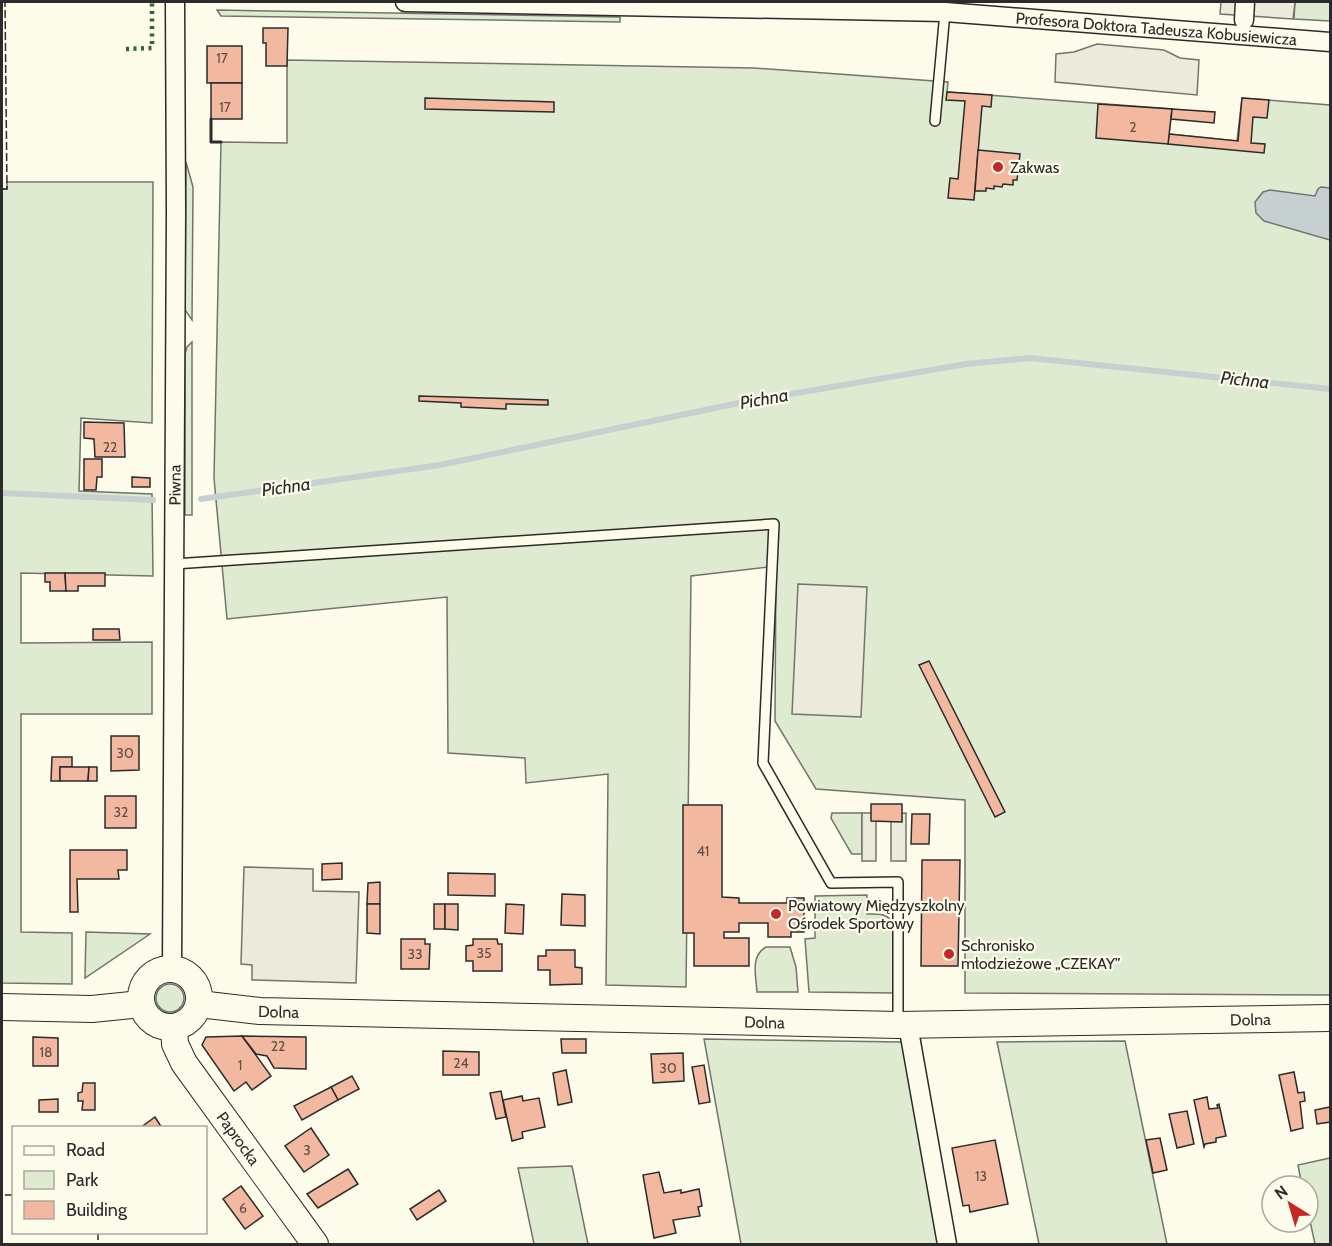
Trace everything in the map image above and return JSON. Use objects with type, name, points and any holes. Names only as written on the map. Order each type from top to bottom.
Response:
[{"type":"street","name":"Piwna","points":[[172,969],[175,2]]},
{"type":"street","name":"Profesora Doktora Tadeusza Kobusiewicza","points":[[405,2],[945,12],[1330,42]]},
{"type":"street","points":[[172,969],[190,976],[199,994],[199,1004],[190,1020],[174,1028],[159,1026],[153,1022],[147,1017],[141,1004],[143,987],[148,979],[154,973],[172,969]]},
{"type":"street","points":[[2,1007],[92,1009],[141,1004]]},
{"type":"street","name":"Dolna","points":[[199,1004],[260,1011],[903,1025],[1330,1018]]},
{"type":"street","points":[[903,1025],[947,1245]]},
{"type":"street","name":"Paprocka","points":[[174,1028],[175,1044],[184,1063],[315,1245]]},
{"type":"lane","points":[[935,121],[945,12]]},
{"type":"lane","points":[[174,564],[774,525],[763,764],[831,883],[898,882],[903,1025]]},
{"type":"green space","points":[[1295,2],[1330,2],[1330,21],[1294,19]]},
{"type":"green space","points":[[217,10],[620,17],[620,22],[221,16]]},
{"type":"green space","points":[[287,60],[754,68],[948,82],[947,92],[1172,109],[1169,134],[1237,141],[1242,98],[1330,105],[1330,995],[965,993],[965,800],[816,789],[775,721],[776,566],[691,576],[686,987],[606,985],[608,774],[526,783],[525,758],[448,753],[447,597],[227,619],[214,478],[221,142],[287,143]]},
{"type":"green space","points":[[186,162],[193,187],[192,320],[185,310]]},
{"type":"green space","points":[[7,182],[153,182],[152,423],[81,418],[79,491],[152,494],[153,576],[21,573],[21,643],[152,642],[152,714],[21,714],[21,932],[72,933],[72,984],[2,983],[2,189],[7,189]]},
{"type":"green space","points":[[192,342],[192,515],[185,515],[185,354]]},
{"type":"green space","points":[[832,813],[862,813],[862,854],[852,854],[831,818]]},
{"type":"green space","points":[[867,895],[867,914],[885,916],[893,923],[895,993],[809,992],[805,939],[815,938],[815,896]]},
{"type":"green space","points":[[86,932],[150,934],[85,978]]},
{"type":"green space","points":[[766,947],[790,947],[796,967],[798,992],[757,992],[756,961]]},
{"type":"green space","points":[[170,984],[180,988],[184,998],[180,1008],[170,1012],[160,1008],[156,998],[160,988]]},
{"type":"green space","points":[[704,1039],[902,1042],[940,1244],[741,1244]]},
{"type":"green space","points":[[1125,1041],[1167,1244],[1039,1244],[997,1042]]},
{"type":"green space","points":[[1330,1158],[1330,1244],[1315,1244],[1313,1234],[1320,1234],[1320,1174],[1300,1174],[1298,1165]]},
{"type":"green space","points":[[572,1166],[588,1244],[534,1244],[518,1168]]},
{"type":"shaded area","points":[[1221,2],[1295,2],[1293,19],[1220,14]]},
{"type":"shaded area","points":[[1097,44],[1164,50],[1180,58],[1199,60],[1197,95],[1055,82],[1056,54],[1074,52]]},
{"type":"shaded area","points":[[1321,187],[1330,188],[1330,240],[1264,221],[1256,213],[1255,202],[1263,192],[1270,190],[1315,196]]},
{"type":"shaded area","points":[[798,584],[867,587],[861,717],[792,714]]},
{"type":"shaded area","points":[[862,813],[876,813],[876,861],[862,861]]},
{"type":"shaded area","points":[[906,813],[906,861],[891,861],[891,814]]},
{"type":"shaded area","points":[[244,867],[313,869],[313,891],[359,892],[356,983],[252,980],[252,965],[241,964]]},
{"type":"building","points":[[263,28],[288,28],[287,66],[266,66],[266,43],[263,43]]},
{"type":"building","points":[[207,46],[242,46],[242,83],[207,83]]},
{"type":"building","points":[[211,83],[242,83],[242,119],[211,119]]},
{"type":"building","points":[[947,92],[992,95],[991,107],[982,106],[974,200],[948,198],[950,178],[958,179],[965,101],[946,100]]},
{"type":"building","points":[[425,98],[554,102],[554,112],[425,109]]},
{"type":"building","points":[[1242,98],[1269,100],[1267,118],[1253,117],[1251,143],[1265,144],[1264,153],[1168,144],[1169,134],[1238,141]]},
{"type":"building","points":[[1098,104],[1172,109],[1168,144],[1096,138]]},
{"type":"building","points":[[1172,109],[1215,112],[1214,123],[1171,119]]},
{"type":"building","name":"Zakwas","points":[[978,150],[1020,154],[1017,180],[1013,180],[1013,185],[1003,184],[1002,187],[994,186],[994,189],[986,188],[986,191],[975,191]]},
{"type":"building","points":[[419,396],[548,400],[548,405],[506,404],[506,409],[461,407],[461,403],[419,401]]},
{"type":"building","points":[[84,422],[124,423],[125,457],[95,457],[94,439],[84,438]]},
{"type":"building","points":[[84,459],[102,459],[102,477],[97,477],[96,490],[84,490]]},
{"type":"building","points":[[132,477],[150,478],[150,487],[132,487]]},
{"type":"building","points":[[45,573],[65,573],[66,591],[50,591],[50,582],[45,582]]},
{"type":"building","points":[[65,573],[105,573],[105,586],[78,586],[78,591],[66,591]]},
{"type":"building","points":[[93,629],[119,629],[120,640],[93,640]]},
{"type":"building","points":[[929,661],[1005,812],[995,817],[919,665]]},
{"type":"building","points":[[111,736],[139,736],[139,770],[111,771]]},
{"type":"building","points":[[52,757],[72,757],[72,767],[60,767],[60,781],[51,781]]},
{"type":"building","points":[[60,767],[89,767],[88,781],[60,781]]},
{"type":"building","points":[[89,767],[97,767],[97,781],[88,781]]},
{"type":"building","points":[[105,796],[136,796],[136,828],[105,828]]},
{"type":"building","points":[[871,804],[902,804],[902,822],[871,821]]},
{"type":"building","points":[[683,805],[722,805],[722,897],[739,898],[739,903],[787,903],[787,898],[804,898],[804,932],[791,932],[791,937],[768,937],[768,923],[739,923],[739,932],[724,932],[724,938],[749,938],[749,966],[694,966],[694,933],[683,933]]},
{"type":"building","points":[[912,814],[930,814],[929,844],[911,844]]},
{"type":"building","points":[[70,850],[127,850],[127,870],[118,870],[119,879],[77,879],[78,912],[70,912]]},
{"type":"building","points":[[922,860],[960,860],[958,966],[921,966]]},
{"type":"building","points":[[342,863],[342,879],[322,880],[322,864]]},
{"type":"building","points":[[448,873],[495,874],[495,896],[448,895]]},
{"type":"building","points":[[380,882],[380,904],[367,904],[368,883]]},
{"type":"building","points":[[562,894],[585,895],[585,926],[561,925]]},
{"type":"building","points":[[367,904],[380,904],[380,934],[367,933]]},
{"type":"building","points":[[434,904],[445,904],[445,929],[434,929]]},
{"type":"building","points":[[445,904],[458,904],[458,930],[445,929]]},
{"type":"building","points":[[506,904],[524,905],[523,934],[505,933]]},
{"type":"building","points":[[401,939],[425,939],[425,944],[430,944],[429,969],[401,969]]},
{"type":"building","points":[[473,939],[497,939],[498,944],[502,944],[502,971],[473,971],[473,961],[466,961],[466,946],[473,945]]},
{"type":"building","points":[[546,950],[575,950],[575,967],[582,968],[582,984],[550,985],[550,970],[538,970],[538,956],[546,956]]},
{"type":"building","points":[[242,1036],[271,1076],[252,1090],[246,1082],[234,1091],[202,1045],[206,1037]]},
{"type":"building","points":[[242,1036],[306,1037],[306,1069],[274,1068],[267,1056],[256,1054]]},
{"type":"building","points":[[33,1037],[58,1038],[58,1066],[33,1066]]},
{"type":"building","points":[[561,1039],[586,1039],[586,1053],[562,1053]]},
{"type":"building","points":[[443,1051],[479,1052],[479,1075],[443,1075]]},
{"type":"building","points":[[683,1053],[684,1081],[653,1083],[651,1054]]},
{"type":"building","points":[[704,1065],[710,1102],[699,1104],[692,1067]]},
{"type":"building","points":[[566,1070],[572,1102],[558,1105],[553,1073]]},
{"type":"building","points":[[1294,1072],[1298,1093],[1304,1092],[1305,1101],[1300,1102],[1303,1128],[1291,1131],[1279,1075]]},
{"type":"building","points":[[352,1076],[359,1089],[338,1100],[331,1087]]},
{"type":"building","points":[[83,1083],[95,1083],[95,1110],[82,1110],[83,1101],[78,1101],[78,1093],[82,1092]]},
{"type":"building","points":[[331,1087],[338,1100],[302,1120],[294,1106]]},
{"type":"building","points":[[501,1091],[506,1117],[496,1119],[490,1093]]},
{"type":"building","points":[[522,1096],[523,1101],[539,1098],[545,1127],[522,1132],[523,1138],[512,1141],[503,1100]]},
{"type":"building","points":[[1207,1097],[1209,1109],[1218,1108],[1219,1104],[1226,1136],[1216,1138],[1216,1142],[1205,1144],[1204,1147],[1194,1100]]},
{"type":"building","points":[[58,1099],[58,1112],[39,1112],[39,1100]]},
{"type":"building","points":[[1330,1107],[1330,1122],[1317,1124],[1315,1110]]},
{"type":"building","points":[[1187,1111],[1194,1144],[1177,1148],[1169,1114]]},
{"type":"building","points":[[155,1117],[161,1126],[143,1126]]},
{"type":"building","points":[[311,1128],[329,1155],[304,1172],[285,1146]]},
{"type":"building","points":[[1160,1138],[1167,1170],[1153,1173],[1146,1140]]},
{"type":"building","points":[[995,1140],[1008,1204],[970,1212],[969,1205],[963,1206],[952,1148]]},
{"type":"building","points":[[348,1169],[358,1184],[318,1208],[307,1194]]},
{"type":"building","points":[[659,1172],[664,1193],[681,1190],[681,1193],[699,1189],[702,1206],[698,1207],[700,1216],[673,1220],[676,1233],[654,1238],[643,1175]]},
{"type":"building","points":[[241,1186],[263,1216],[245,1229],[223,1199]]},
{"type":"building","points":[[439,1190],[446,1201],[417,1220],[410,1209]]},
{"type":"waterway","name":"Pichna","points":[[201,499],[440,465],[739,403],[966,364],[1030,358],[1330,389]]},
{"type":"waterway","name":"Pichna","points":[[2,493],[153,500]]},
{"type":"hedge","points":[[126,49],[152,48],[152,2]]},
{"type":"fence","points":[[2,189],[7,189],[5,2]]},
{"type":"fence","points":[[2,1203],[2,1195],[12,1195]]},
{"type":"fence","points":[[98,1234],[98,1244]]},
{"type":"wall","points":[[211,119],[211,142],[221,142]]},
{"type":"place","name":"Zakwas","points":[[998,167]]},
{"type":"place","name":"Powiatowy Międzyszkolny Ośrodek Sportowy","points":[[776,914]]},
{"type":"place","name":"Schronisko młodzieżowe „CZEKAY”","points":[[949,954]]}]
